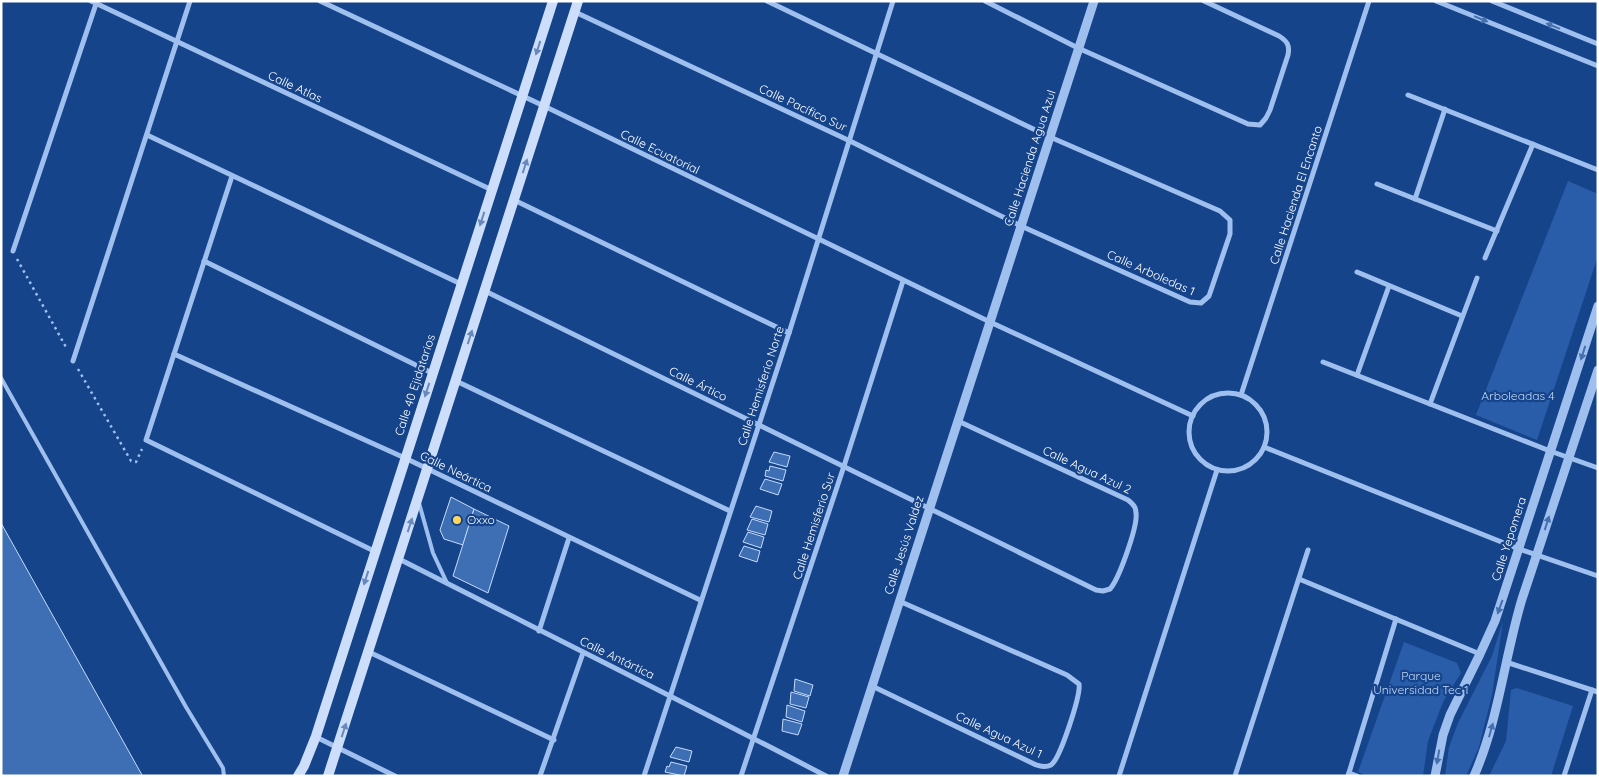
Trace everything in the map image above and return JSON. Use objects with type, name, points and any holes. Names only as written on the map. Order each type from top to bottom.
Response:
[{"type":"main road","points":[[328,776],[578,1]]},
{"type":"main road","name":"Calle 40 Ejidatarios","points":[[298,776],[316,736],[551,2]]},
{"type":"street","points":[[74,361],[190,1]]},
{"type":"street","name":"Calle Ecuatorial","points":[[321,1],[544,106],[903,281],[1193,416]]},
{"type":"street","points":[[767,1],[1050,137]]},
{"type":"street","name":"Calle Hemisferio Norte","points":[[644,776],[819,240],[893,1]]},
{"type":"street","name":"Calle Hacienda Agua Azul","points":[[990,322],[1094,1]]},
{"type":"street","points":[[988,2],[1078,48],[1254,125],[1260,125],[1270,110],[1288,55],[1288,43],[1279,36],[1204,1]]},
{"type":"street","name":"Calle Hacienda El Encanto","points":[[1241,395],[1369,1]]},
{"type":"street","points":[[1436,1],[1598,66]]},
{"type":"street","points":[[1492,1],[1598,44]]},
{"type":"street","points":[[13,251],[94,2]]},
{"type":"street","name":"Calle Atlas","points":[[94,2],[176,43],[492,190]]},
{"type":"street","name":"Calle Pacífico Sur","points":[[575,12],[850,141],[1021,226]]},
{"type":"street","points":[[1408,94],[1598,170]]},
{"type":"street","points":[[1415,199],[1446,109]]},
{"type":"street","points":[[146,135],[461,284]]},
{"type":"street","name":"Calle Arboledas 1","points":[[1021,226],[1195,303],[1201,303],[1209,296],[1230,234],[1230,220],[1220,211],[1050,137]]},
{"type":"street","points":[[1485,258],[1533,144]]},
{"type":"street","points":[[232,176],[146,440],[374,552]]},
{"type":"street","points":[[1377,184],[1497,231]]},
{"type":"street","points":[[514,200],[789,333]]},
{"type":"street","points":[[204,261],[432,373]]},
{"type":"street","points":[[1357,272],[1462,316]]},
{"type":"street","points":[[1430,404],[1477,278]]},
{"type":"street","name":"Calle Hemisferio Sur","points":[[741,776],[903,281]]},
{"type":"street","points":[[1357,375],[1389,286]]},
{"type":"street","name":"Calle Ártico","points":[[485,291],[929,509]]},
{"type":"street","name":"Calle Yepomera","points":[[1435,776],[1442,736],[1495,621],[1598,306]]},
{"type":"street","name":"Calle Jesús Valdez","points":[[843,776],[990,322]]},
{"type":"street","name":"Calle Neártica","points":[[174,354],[405,458],[700,600]]},
{"type":"street","points":[[1323,362],[1550,452],[1598,468]]},
{"type":"street","points":[[1474,776],[1493,724],[1512,633],[1598,371]]},
{"type":"street","points":[[456,381],[730,511]]},
{"type":"street","points":[[1230,393],[1241,395],[1252,401],[1261,410],[1266,422],[1267,435],[1264,447],[1259,457],[1250,465],[1240,470],[1228,472],[1217,470],[1198,458],[1189,438],[1189,426],[1199,406],[1208,398],[1218,394],[1230,393]]},
{"type":"street","name":"Calle Agua Azul 2","points":[[929,509],[1096,590],[1103,591],[1110,590],[1117,578],[1136,523],[1136,510],[1128,500],[958,421]]},
{"type":"street","points":[[1264,447],[1536,556],[1598,576]]},
{"type":"street","points":[[1118,776],[1217,470]]},
{"type":"street","points":[[539,631],[569,538]]},
{"type":"street","points":[[1235,776],[1308,550]]},
{"type":"street","name":"Calle Antártica","points":[[399,559],[539,631],[670,695],[826,776]]},
{"type":"street","points":[[1299,579],[1480,654]]},
{"type":"street","name":"Calle Agua Azul 1","points":[[872,686],[1032,763],[1045,766],[1050,766],[1058,757],[1079,698],[1079,684],[1067,675],[899,601]]},
{"type":"street","points":[[1357,776],[1348,774],[1396,619]]},
{"type":"street","points":[[369,652],[554,740]]},
{"type":"street","points":[[540,776],[583,653]]},
{"type":"street","points":[[1506,662],[1595,691],[1564,776]]},
{"type":"street","points":[[316,736],[395,776]]},
{"type":"lane","points":[[1,378],[186,707],[223,768],[224,776]]},
{"type":"lane","points":[[418,498],[433,553],[447,583]]},
{"type":"green space","name":"Arboleadas 4","points":[[1568,181],[1598,194],[1598,256],[1537,440],[1476,415]]},
{"type":"green space","points":[[1503,621],[1492,695],[1479,747],[1466,776],[1445,776],[1449,747],[1458,723],[1492,656]]},
{"type":"green space","name":"Parque Universidad Tec 1","points":[[1404,642],[1457,663],[1461,673],[1443,702],[1428,741],[1423,776],[1368,776],[1358,772]]},
{"type":"green space","points":[[1517,688],[1573,706],[1551,776],[1489,776],[1506,741],[1511,690]]},
{"type":"building","points":[[774,452],[790,456],[787,467],[769,462]]},
{"type":"building","points":[[770,466],[786,470],[783,481],[765,476],[766,470],[769,471]]},
{"type":"building","points":[[765,479],[782,484],[778,495],[760,489]]},
{"type":"building","name":"Oxxo","points":[[451,497],[474,509],[463,545],[444,539],[440,530]]},
{"type":"building","points":[[756,506],[772,511],[769,522],[750,517]]},
{"type":"building","points":[[474,509],[509,526],[488,593],[453,576]]},
{"type":"building","points":[[752,519],[768,524],[765,535],[747,530]]},
{"type":"building","points":[[1,523],[142,775],[1,776]]},
{"type":"building","points":[[748,532],[764,537],[761,548],[743,542]]},
{"type":"building","points":[[744,546],[760,551],[757,562],[739,556]]},
{"type":"building","points":[[795,679],[813,685],[810,696],[794,691]]},
{"type":"building","points":[[791,692],[809,697],[806,708],[790,704]]},
{"type":"building","points":[[787,705],[805,711],[802,722],[786,717]]},
{"type":"building","points":[[783,719],[802,724],[798,735],[782,731]]},
{"type":"building","points":[[676,747],[692,751],[689,762],[670,757]]},
{"type":"building","points":[[671,762],[687,766],[684,776],[665,772]]},
{"type":"place","name":"Oxxo","points":[[457,520]]}]
